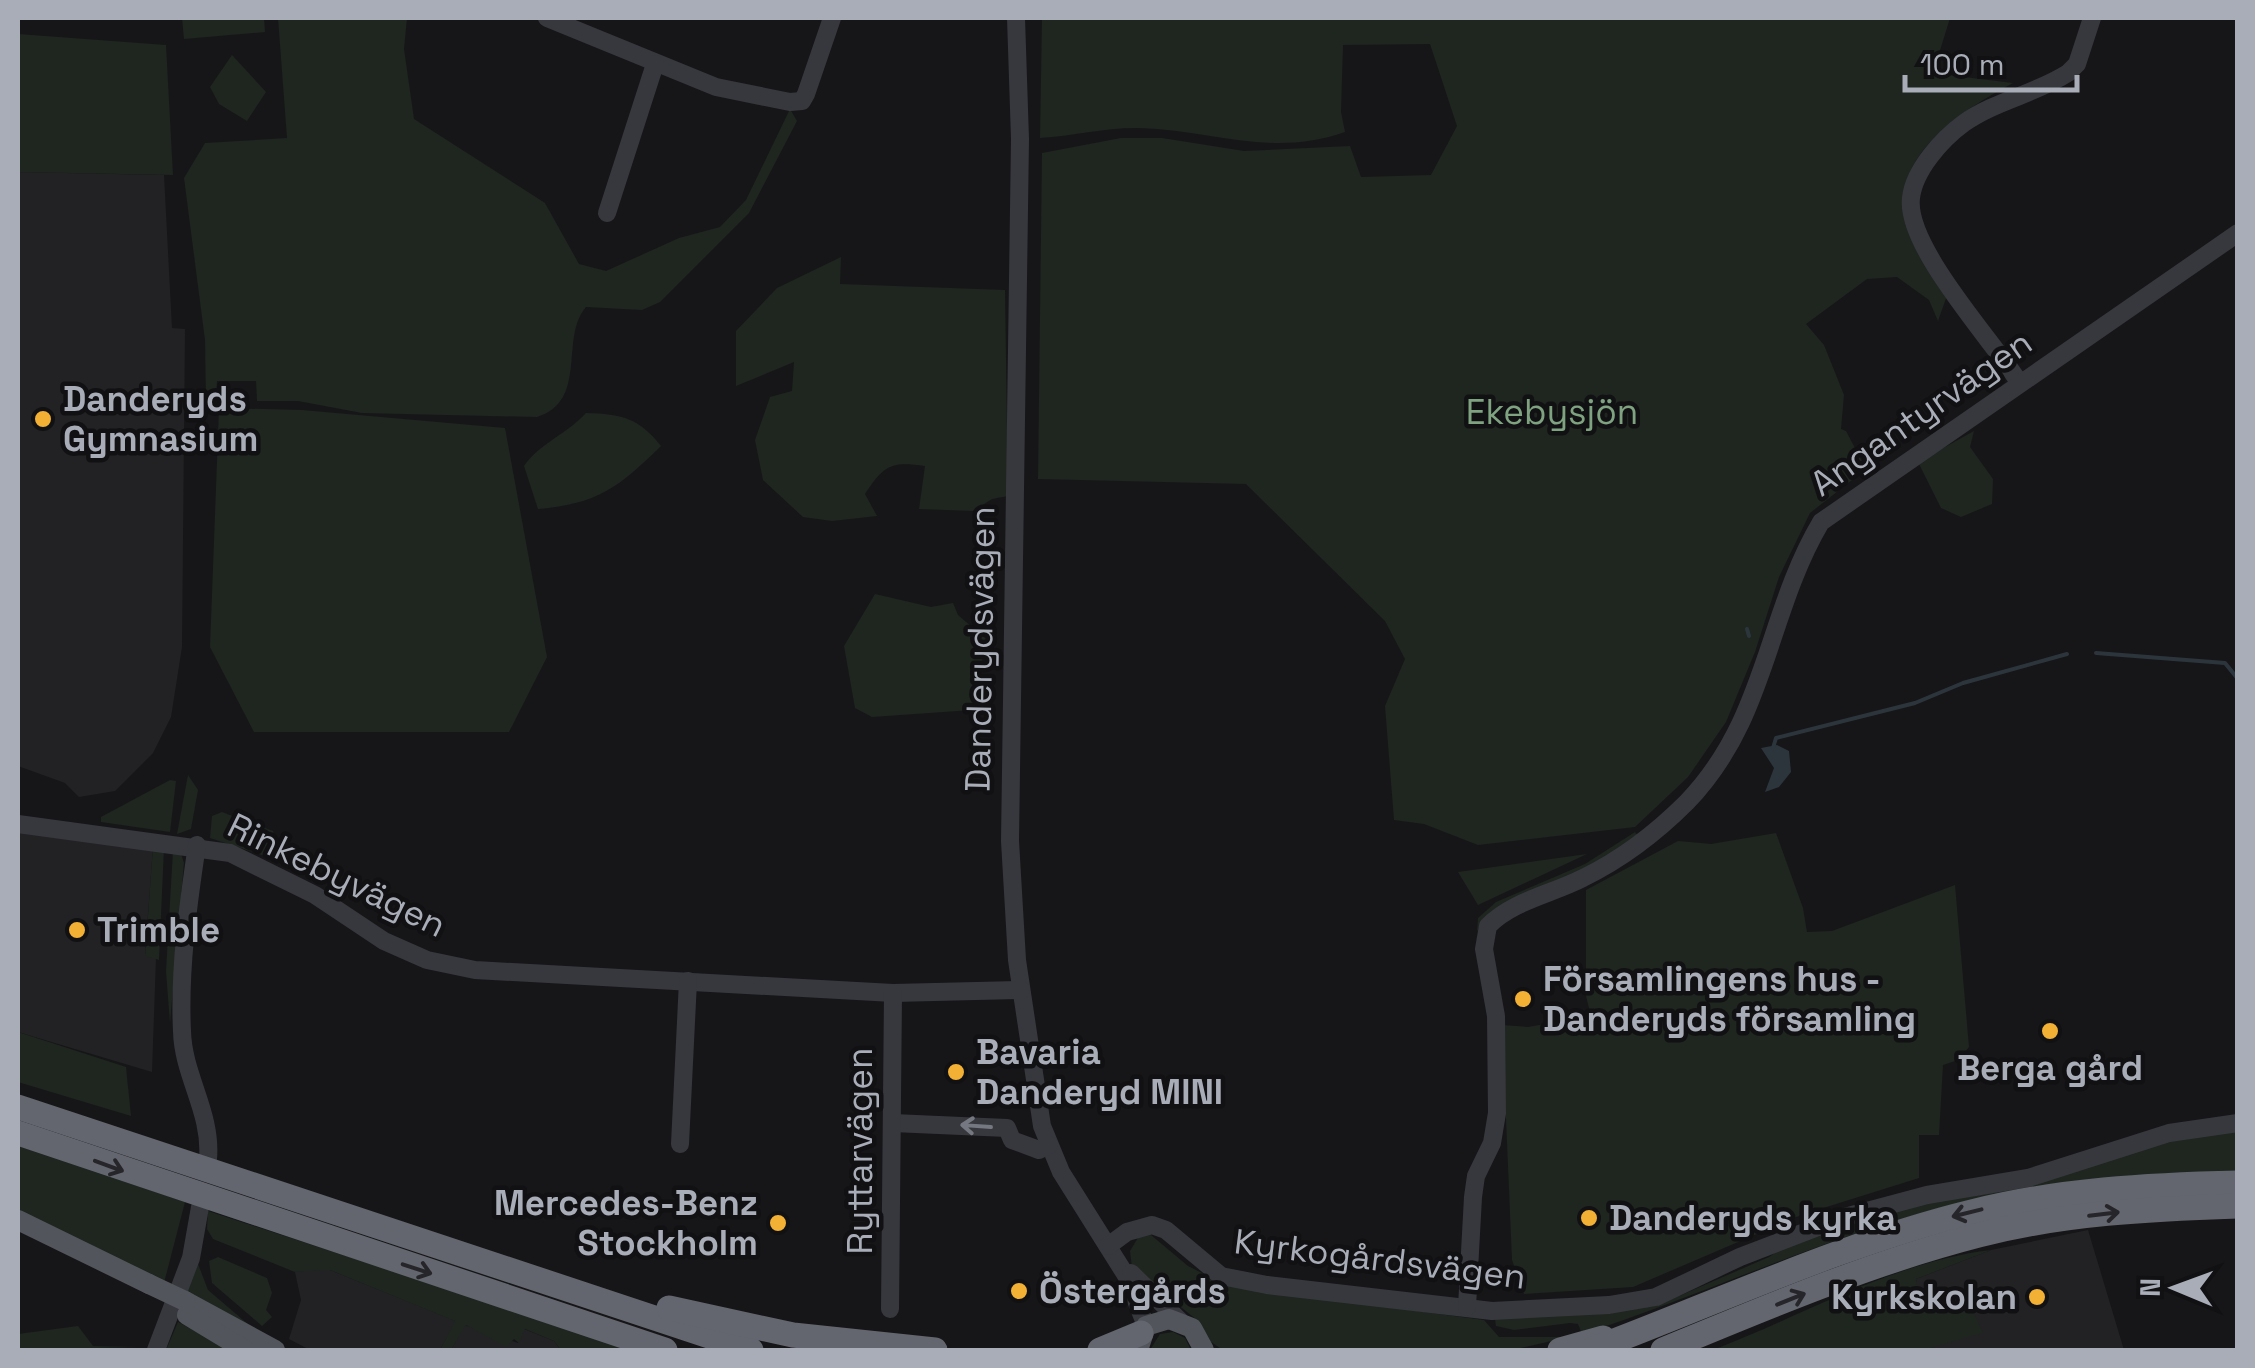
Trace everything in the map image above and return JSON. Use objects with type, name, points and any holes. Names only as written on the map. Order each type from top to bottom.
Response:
[{"type":"highway","points":[[18,1107],[605,1293],[793,1336],[935,1350]]},
{"type":"highway","points":[[18,1134],[666,1350]]},
{"type":"highway","points":[[200,1162],[750,1350]]},
{"type":"highway","points":[[1591,1350],[1925,1224],[2055,1195],[2238,1183]]},
{"type":"highway","points":[[1663,1350],[1884,1262],[1983,1234],[2124,1212],[2238,1206]]},
{"type":"highway","points":[[1560,1350],[1815,1264]]},
{"type":"highway","points":[[1654,1350],[1700,1335]]},
{"type":"highway","points":[[1100,1350],[1142,1337]]},
{"type":"main road","points":[[18,1220],[274,1350]]},
{"type":"main road","points":[[183,1306],[245,1350]]},
{"type":"main road","points":[[1142,1337],[1168,1319],[1180,1321],[1198,1335],[1204,1350]]},
{"type":"street","points":[[547,18],[716,86],[802,102],[832,18]]},
{"type":"street","name":"Danderydsvägen","points":[[1016,18],[1020,140],[1010,841],[1021,990],[1035,1088],[1050,1145],[1113,1253],[1142,1337]]},
{"type":"street","points":[[2018,382],[1914,227],[1910,198],[1930,158],[1965,122],[2068,73],[2078,64],[2092,18]]},
{"type":"street","points":[[607,214],[655,64]]},
{"type":"street","name":"Angantyrvägen","points":[[1466,1308],[1472,1197],[1476,1176],[1492,1143],[1497,1113],[1496,1016],[1484,950],[1488,926],[1514,908],[1606,866],[1687,801],[1740,731],[1792,585],[1821,522],[2238,233]]},
{"type":"street","name":"Rinkebyvägen","points":[[18,824],[198,845],[230,853],[269,870],[384,942],[427,960],[475,970],[893,993],[1021,990]]},
{"type":"street","points":[[198,845],[186,933],[182,1032],[210,1132],[200,1162]]},
{"type":"street","points":[[680,1144],[688,981]]},
{"type":"street","name":"Ryttarvägen","points":[[890,1309],[893,993]]},
{"type":"street","points":[[893,1123],[1007,1128],[1012,1140],[1039,1150],[1050,1145]]},
{"type":"street","name":"Kyrkogårdsvägen","points":[[1113,1253],[1127,1232],[1152,1224],[1166,1230],[1221,1276],[1466,1308],[1534,1312],[1656,1297],[1740,1257],[1842,1218],[1928,1195],[2028,1178],[2169,1133],[2238,1124]]},
{"type":"street","points":[[156,1350],[191,1258],[200,1207]]},
{"type":"street","name":"Danderydsvägen","points":[[1113,1253],[1180,1321]]},
{"type":"shaded area","name":"Danderyds Gymnasium","points":[[18,172],[164,175],[172,328],[185,329],[182,647],[171,717],[153,753],[115,791],[79,797],[65,783],[18,766]]},
{"type":"shaded area","points":[[1777,745],[1789,751],[1791,772],[1779,787],[1765,792],[1774,768],[1761,748]]},
{"type":"shaded area","points":[[18,832],[153,847],[145,955],[156,958],[152,1072],[18,1032]]},
{"type":"shaded area","name":"Kyrkskolan","points":[[2088,1230],[2124,1350],[1923,1350],[1916,1279],[1991,1250]]},
{"type":"shaded area","points":[[330,1270],[456,1321],[440,1350],[310,1350],[289,1339],[301,1300],[295,1272]]},
{"type":"shaded area","points":[[465,1325],[518,1343],[524,1329],[554,1341],[561,1350],[451,1350]]},
{"type":"green space","points":[[182,18],[264,18],[265,32],[184,39]]},
{"type":"green space","points":[[278,18],[407,18],[404,49],[414,119],[545,203],[579,264],[606,271],[679,238],[720,227],[746,200],[790,109],[797,121],[749,213],[660,302],[642,310],[586,307],[574,335],[563,397],[553,409],[537,417],[362,413],[298,401],[257,401],[256,381],[217,381],[216,401],[206,401],[205,340],[184,178],[205,143],[287,138]]},
{"type":"green space","name":"Ekebysjön","points":[[1042,18],[1950,18],[1938,57],[1940,74],[2013,83],[1952,122],[1918,157],[1908,178],[1904,201],[1908,225],[1949,290],[1938,321],[1929,300],[1897,277],[1867,279],[1806,324],[1824,345],[1844,395],[1841,429],[1846,431],[1866,469],[1810,513],[1779,577],[1755,652],[1726,722],[1688,777],[1635,827],[1478,845],[1424,824],[1394,820],[1385,706],[1405,659],[1385,621],[1246,484],[1038,479],[1042,153],[1121,138],[1162,138],[1244,151],[1350,146],[1361,177],[1431,175],[1457,126],[1430,44],[1343,45],[1341,112],[1345,132],[1318,139],[1267,143],[1140,128],[1040,138]]},
{"type":"green space","points":[[18,34],[166,45],[173,175],[18,172]]},
{"type":"green space","points":[[232,55],[266,92],[247,121],[219,104],[210,87]]},
{"type":"green space","points":[[841,257],[840,284],[1005,290],[1008,496],[992,499],[973,511],[919,509],[925,466],[896,465],[883,471],[865,494],[877,516],[832,521],[803,517],[763,480],[755,440],[770,397],[792,391],[794,362],[736,386],[736,331],[777,288]]},
{"type":"green space","points":[[219,408],[302,410],[505,428],[547,657],[509,732],[254,732],[210,647]]},
{"type":"green space","points":[[586,413],[629,419],[661,446],[606,491],[577,503],[538,509],[524,466]]},
{"type":"green space","points":[[1974,431],[1970,447],[1993,479],[1992,504],[1961,517],[1941,508],[1918,462]]},
{"type":"green space","points":[[875,594],[931,607],[953,603],[958,615],[986,639],[972,710],[872,717],[855,708],[844,646]]},
{"type":"green space","points":[[188,775],[198,790],[191,829],[177,834]]},
{"type":"green space","points":[[170,780],[176,781],[170,832],[101,822],[101,817]]},
{"type":"green space","points":[[222,812],[273,831],[276,841],[271,852],[262,855],[210,838],[212,816]]},
{"type":"green space","points":[[1635,832],[1638,836],[1598,864],[1495,909],[1482,920],[1477,932],[1478,918],[1496,902],[1585,864]]},
{"type":"green space","points":[[1776,833],[1803,908],[1807,932],[1832,931],[1955,885],[1969,1047],[1958,1060],[1943,1065],[1939,1135],[1919,1135],[1919,1178],[1801,1215],[1633,1287],[1524,1294],[1512,1260],[1502,1025],[1528,1027],[1591,1016],[1586,996],[1586,890],[1678,841],[1711,844]]},
{"type":"green space","points":[[153,847],[164,848],[159,960],[145,956]]},
{"type":"green space","points":[[173,850],[181,854],[184,863],[170,1023],[166,971]]},
{"type":"green space","points":[[1587,854],[1478,905],[1458,872]]},
{"type":"green space","points":[[18,1032],[126,1067],[131,1116],[18,1082]]},
{"type":"green space","points":[[2237,1128],[2237,1171],[2071,1183],[2005,1193],[1873,1228],[1582,1334],[1578,1324],[1570,1323],[1514,1330],[1496,1326],[1495,1319],[1663,1303],[1769,1257],[1788,1244],[1885,1211],[2150,1144]]},
{"type":"green space","points":[[18,1146],[185,1202],[164,1283],[18,1210]]},
{"type":"green space","points":[[208,1211],[635,1350],[561,1350],[554,1341],[525,1329],[519,1343],[514,1339],[506,1347],[466,1325],[451,1350],[440,1350],[455,1321],[330,1270],[295,1272],[213,1239],[207,1229]]},
{"type":"green space","points":[[1151,1235],[1188,1266],[1228,1286],[1484,1320],[1499,1337],[1569,1337],[1512,1350],[1223,1350],[1211,1342],[1197,1320],[1132,1268],[1130,1251],[1139,1236]]},
{"type":"green space","points":[[1991,1250],[1916,1279],[1920,1303],[1963,1290],[1983,1333],[1923,1350],[1713,1350],[1884,1278],[1955,1256]]},
{"type":"green space","points":[[218,1257],[267,1278],[272,1293],[266,1310],[272,1317],[262,1326],[212,1283],[209,1261]]},
{"type":"green space","points":[[198,1264],[208,1290],[256,1331],[186,1295]]},
{"type":"green space","points":[[178,1322],[231,1350],[166,1350]]},
{"type":"green space","points":[[78,1326],[93,1346],[139,1347],[18,1350],[18,1334]]},
{"type":"green space","points":[[1173,1332],[1185,1338],[1191,1350],[1150,1350],[1160,1334]]},
{"type":"waterway","points":[[1747,629],[1749,636]]},
{"type":"waterway","points":[[2096,653],[2225,663],[2238,679]]},
{"type":"waterway","points":[[1773,748],[1776,738],[1915,703],[1963,683],[2067,654]]},
{"type":"place","name":"Danderyds Gymnasium","points":[[43,419]]},
{"type":"place","name":"Trimble","points":[[77,930]]},
{"type":"place","name":"Församlingens hus - Danderyds församling","points":[[1523,999]]},
{"type":"place","name":"Berga gård","points":[[2050,1031]]},
{"type":"place","name":"Bavaria Danderyd MINI","points":[[956,1072]]},
{"type":"place","name":"Danderyds kyrka","points":[[1589,1218]]},
{"type":"place","name":"Mercedes-Benz Stockholm","points":[[778,1223]]},
{"type":"place","name":"Östergårds","points":[[1019,1291]]},
{"type":"place","name":"Kyrkskolan","points":[[2037,1297]]}]
